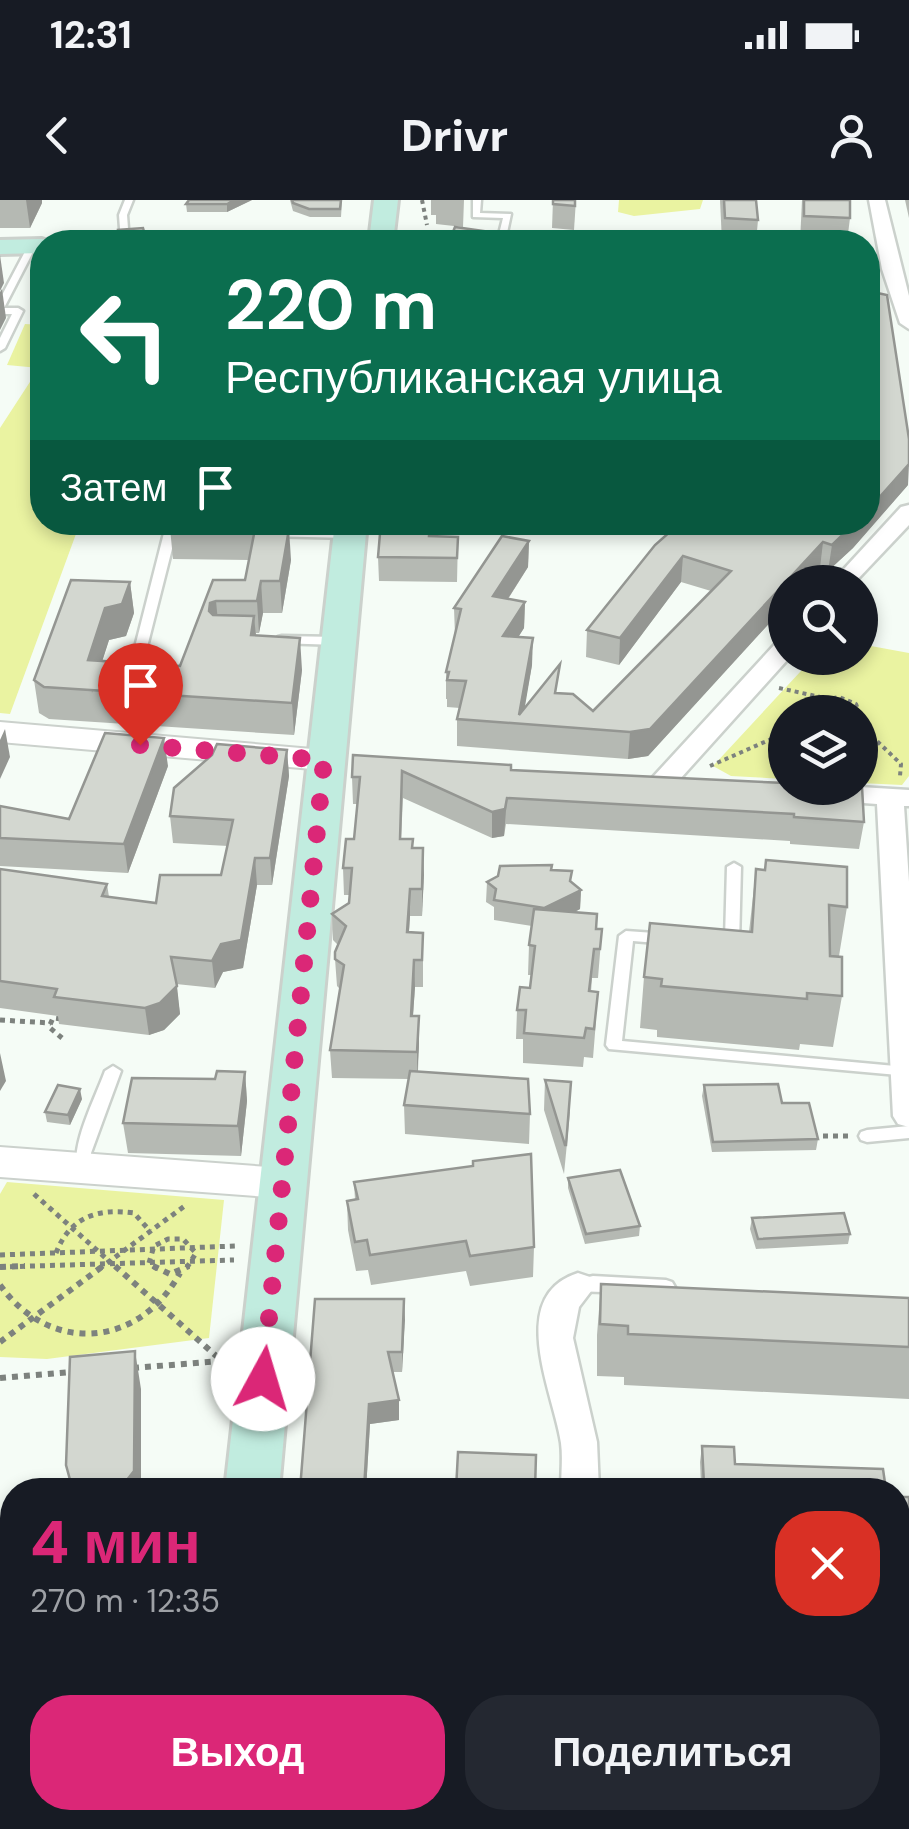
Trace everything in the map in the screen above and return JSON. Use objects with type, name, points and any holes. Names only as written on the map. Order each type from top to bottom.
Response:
[{"type":"main road","points":[[382,230],[386,200]]},
{"type":"main road","points":[[0,246],[30,246]]},
{"type":"main road","points":[[253,1478],[282,1182],[340,761],[338,641],[349,535]]},
{"type":"street","points":[[877,200],[900,269],[903,311]]},
{"type":"street","points":[[860,565],[904,521]]},
{"type":"street","points":[[703,776],[652,782],[768,665]]},
{"type":"street","points":[[0,732],[143,738],[340,761]]},
{"type":"street","points":[[900,791],[909,1116]]},
{"type":"street","points":[[14,1175],[84,1171],[282,1182]]},
{"type":"street","points":[[578,1286],[566,1294],[559,1309],[556,1339],[579,1442],[580,1478]]},
{"type":"lane","points":[[124,230],[123,214],[129,200]]},
{"type":"lane","points":[[478,200],[476,215],[508,216],[504,230]]},
{"type":"lane","points":[[0,348],[18,311],[0,309],[30,258]]},
{"type":"lane","points":[[162,697],[164,690],[141,647],[169,535]]},
{"type":"lane","points":[[264,640],[338,641]]},
{"type":"lane","points":[[714,942],[732,944],[734,868]]},
{"type":"lane","points":[[679,940],[626,936],[614,1045],[906,1072]]},
{"type":"lane","points":[[84,1171],[83,1152],[112,1071]]},
{"type":"lane","points":[[867,1136],[909,1132]]},
{"type":"lane","points":[[578,1286],[594,1282],[683,1288]]},
{"type":"path","points":[[416,226],[427,226],[422,200]]},
{"type":"path","points":[[753,682],[812,695]]},
{"type":"path","points":[[703,776],[768,742]]},
{"type":"path","points":[[878,742],[901,764],[900,791]]},
{"type":"path","points":[[61,1019],[53,1018],[49,1028],[62,1038]]},
{"type":"path","points":[[0,1020],[50,1023]]},
{"type":"path","points":[[813,1136],[867,1136]]},
{"type":"path","points":[[14,1175],[222,1362],[130,1368]]},
{"type":"path","points":[[0,1342],[188,1204]]},
{"type":"path","points":[[56,1253],[70,1226],[100,1210],[134,1213],[150,1231]]},
{"type":"path","points":[[149,1262],[152,1249],[175,1238],[194,1247],[236,1246]]},
{"type":"path","points":[[0,1285],[6,1296],[32,1318],[57,1330],[106,1332],[129,1326],[159,1305],[180,1273],[194,1261],[194,1247]]},
{"type":"path","points":[[0,1255],[152,1249]]},
{"type":"path","points":[[0,1268],[234,1260]]},
{"type":"path","points":[[149,1262],[164,1274],[180,1273]]},
{"type":"path","points":[[0,1378],[74,1372]]},
{"type":"green space","points":[[619,200],[703,200],[700,209],[634,216],[618,212]]},
{"type":"green space","points":[[25,324],[30,324],[30,367],[7,365]]},
{"type":"green space","points":[[30,382],[30,535],[76,535],[10,714],[0,713],[0,428]]},
{"type":"green space","points":[[878,647],[909,653],[909,776],[902,785],[878,784],[878,695],[779,695],[797,675],[878,675]]},
{"type":"green space","points":[[768,707],[768,778],[731,776],[713,766]]},
{"type":"green space","points":[[7,1182],[224,1200],[209,1338],[47,1359],[0,1357],[0,1194]]},
{"type":"building","points":[[189,200],[235,200],[227,204],[186,204]]},
{"type":"building","points":[[292,200],[341,200],[340,209],[309,209]]},
{"type":"building","points":[[553,200],[575,200],[575,206],[553,204]]},
{"type":"building","points":[[724,200],[756,200],[758,220],[725,218]]},
{"type":"building","points":[[804,200],[850,200],[850,218],[804,216]]},
{"type":"building","points":[[880,294],[887,295],[909,439],[909,464],[880,497]]},
{"type":"building","points":[[254,535],[288,535],[280,581],[261,581],[257,601],[216,601],[210,603],[209,611],[213,615],[254,616],[251,635],[300,638],[292,703],[44,687],[34,680],[71,580],[130,582],[122,604],[105,608],[88,660],[148,664],[158,672],[167,665],[180,666],[213,580],[245,580]]},
{"type":"building","points":[[380,535],[458,537],[457,558],[378,557]]},
{"type":"building","points":[[666,535],[842,535],[832,545],[823,542],[802,565],[768,565],[768,601],[650,729],[630,732],[457,719],[466,681],[447,680],[461,609],[454,608],[502,536],[529,541],[493,596],[525,602],[503,636],[533,638],[519,715],[560,664],[555,693],[573,694],[593,711],[731,571],[683,556],[620,638],[587,630]]},
{"type":"building","points":[[105,733],[164,738],[124,844],[0,838],[0,806],[69,819]]},
{"type":"building","points":[[217,744],[287,750],[270,858],[255,858],[241,940],[221,944],[212,961],[171,957],[177,986],[160,1003],[145,1008],[54,997],[57,989],[0,981],[0,869],[107,884],[102,896],[156,903],[160,875],[221,875],[233,820],[170,816],[174,788],[212,755]]},
{"type":"building","points":[[353,755],[511,765],[511,770],[768,782],[768,805],[863,805],[864,822],[794,814],[507,798],[505,809],[492,812],[402,771],[400,839],[413,839],[412,848],[423,848],[422,889],[410,889],[407,932],[423,933],[422,960],[414,960],[411,1016],[419,1016],[417,1052],[330,1050],[344,965],[335,959],[335,952],[346,926],[332,914],[349,903],[352,868],[343,868],[346,839],[354,839],[360,777],[352,777]]},
{"type":"building","points":[[766,860],[847,867],[847,907],[829,905],[830,956],[842,957],[842,996],[807,993],[807,999],[661,986],[662,979],[644,977],[650,923],[752,932],[756,869],[765,870]]},
{"type":"building","points":[[552,865],[551,870],[572,871],[570,881],[581,890],[544,908],[494,900],[496,889],[487,882],[498,876],[500,866]]},
{"type":"building","points":[[534,909],[597,914],[596,929],[602,929],[600,949],[594,949],[589,991],[598,992],[594,1029],[586,1028],[584,1038],[524,1033],[526,1010],[517,1010],[520,987],[530,988],[535,946],[529,945]]},
{"type":"building","points":[[217,1071],[245,1072],[238,1126],[123,1123],[132,1078],[215,1079]]},
{"type":"building","points":[[410,1071],[528,1079],[530,1114],[404,1105]]},
{"type":"building","points":[[545,1080],[571,1082],[566,1145],[565,1145]]},
{"type":"building","points":[[778,1084],[782,1103],[809,1103],[818,1139],[713,1142],[704,1085]]},
{"type":"building","points":[[58,1085],[80,1089],[68,1115],[45,1112]]},
{"type":"building","points":[[531,1154],[534,1247],[470,1256],[466,1241],[370,1255],[367,1240],[355,1242],[347,1201],[358,1199],[354,1182]]},
{"type":"building","points":[[620,1170],[640,1226],[586,1234],[568,1178]]},
{"type":"building","points":[[844,1213],[850,1234],[758,1239],[752,1218]]},
{"type":"building","points":[[601,1284],[909,1298],[909,1347],[628,1334],[628,1326],[600,1324]]},
{"type":"building","points":[[315,1299],[404,1299],[402,1352],[388,1352],[399,1400],[369,1404],[365,1478],[301,1478]]},
{"type":"building","points":[[135,1351],[134,1471],[128,1478],[70,1478],[66,1465],[70,1357]]},
{"type":"building","points":[[702,1446],[734,1447],[735,1464],[883,1469],[884,1478],[704,1478]]},
{"type":"building","points":[[458,1452],[536,1455],[535,1478],[457,1478]]},
{"type":"route","points":[[140,745],[324,760],[263,1379]]}]
